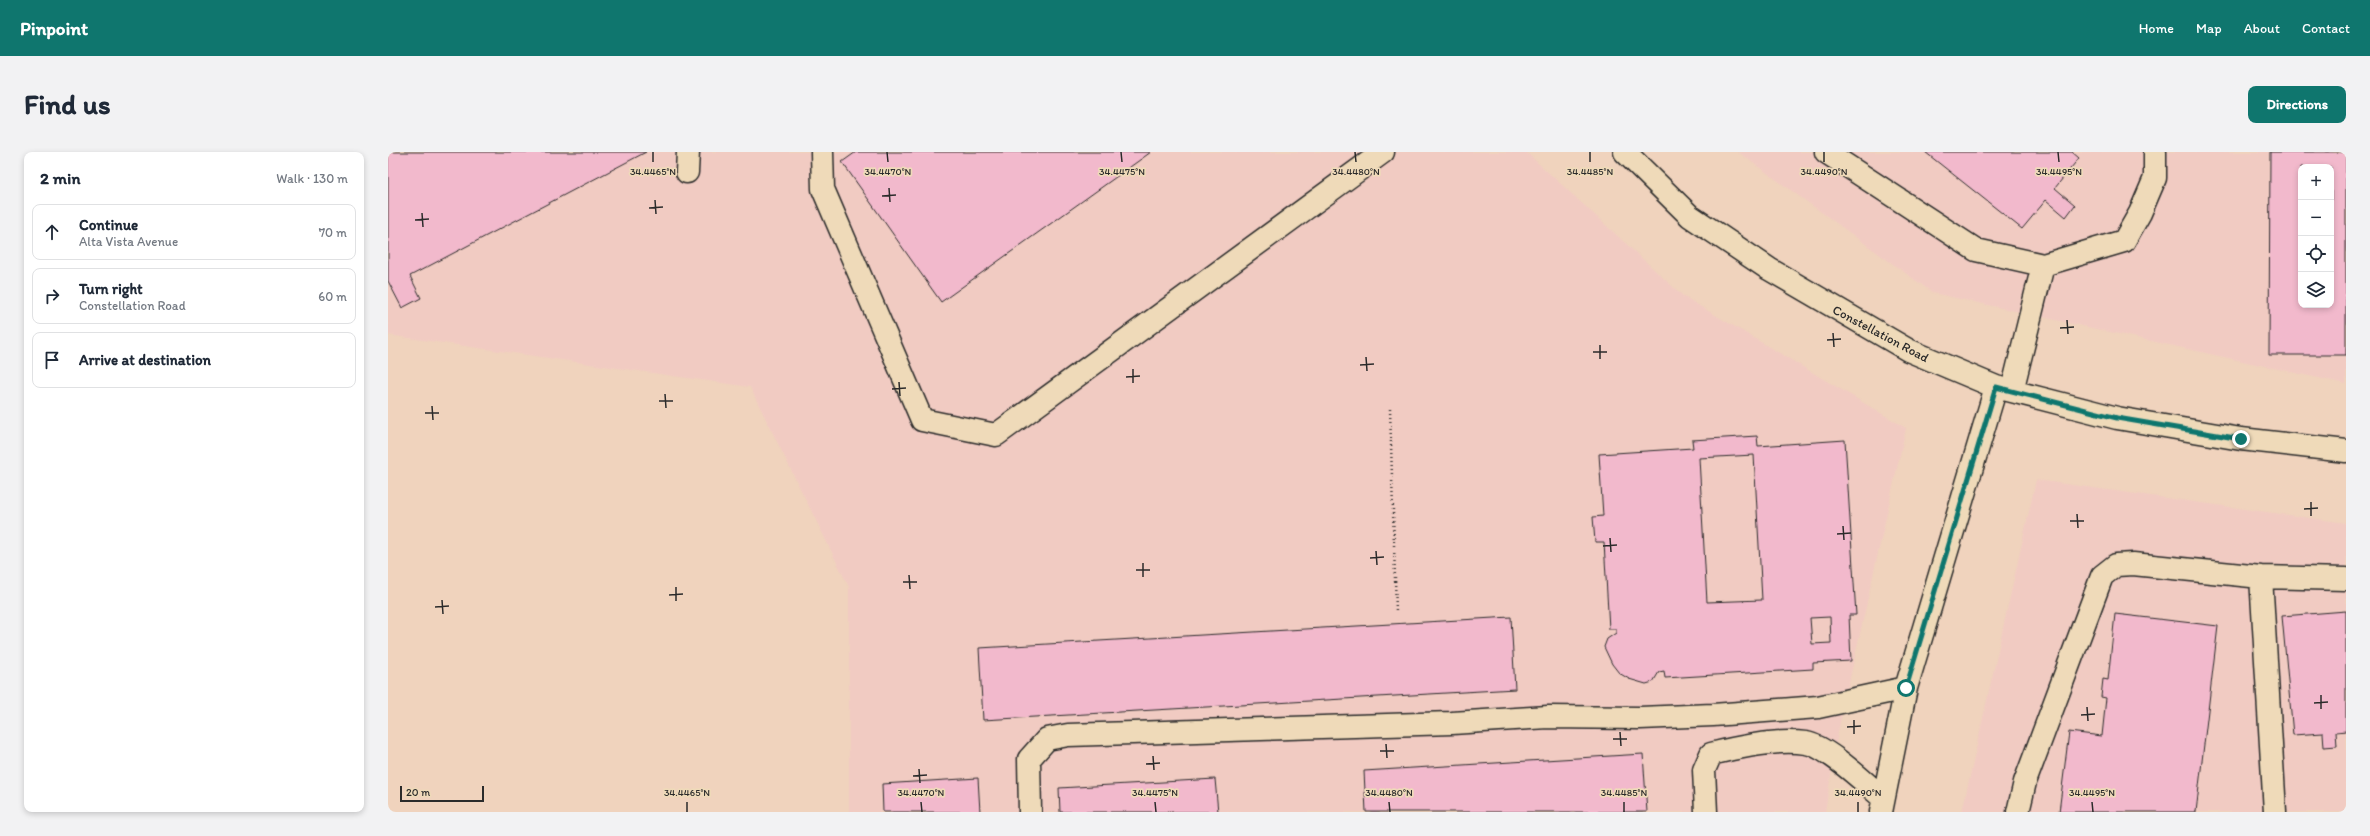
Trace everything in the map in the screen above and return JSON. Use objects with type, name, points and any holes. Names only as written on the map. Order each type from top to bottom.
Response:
[{"type":"street","points":[[822,152],[823,188],[922,420],[996,435],[1383,152]]},
{"type":"street","name":"Constellation Road","points":[[1625,152],[1690,216],[1769,269],[1908,350],[2004,389],[2117,418],[2241,439],[2346,452]]},
{"type":"street","points":[[1826,152],[1976,250],[2043,265],[2124,241],[2140,213],[2154,178],[2155,152]]},
{"type":"street","points":[[1882,805],[1906,688],[2043,265]]},
{"type":"street","points":[[2018,812],[2025,782],[2102,576],[2116,565],[2133,564],[2261,577],[2346,579]]},
{"type":"street","points":[[2261,577],[2275,812]]},
{"type":"street","points":[[1030,812],[1029,759],[1047,739],[1068,735],[1452,723],[1548,717],[1640,718],[1713,715],[1818,707],[1906,688]]},
{"type":"street","points":[[1706,812],[1704,770],[1711,754],[1738,748],[1785,743],[1807,743],[1822,750],[1882,805]]},
{"type":"path","points":[[1390,409],[1396,612]]},
{"type":"shaded area","points":[[388,152],[1526,152],[1683,296],[1906,428],[1838,732],[1825,812],[849,812],[849,587],[750,387],[388,335]]},
{"type":"shaded area","points":[[1738,152],[2346,152],[2346,384],[1933,293]]},
{"type":"shaded area","points":[[2036,480],[2346,523],[2346,812],[1962,812]]},
{"type":"building","points":[[388,152],[646,152],[410,276],[421,298],[402,308],[388,281]]},
{"type":"building","points":[[856,152],[1151,152],[941,302],[842,162]]},
{"type":"building","points":[[1925,152],[2072,152],[2079,158],[2055,188],[2075,205],[2066,217],[2046,200],[2022,229]]},
{"type":"building","points":[[2270,152],[2346,152],[2346,355],[2269,355]]},
{"type":"building","points":[[1757,436],[1758,446],[1845,440],[1856,615],[1849,615],[1851,661],[1813,663],[1813,669],[1665,678],[1664,671],[1659,672],[1653,682],[1646,684],[1629,679],[1619,673],[1612,664],[1604,647],[1607,639],[1616,633],[1616,629],[1609,629],[1604,542],[1595,542],[1593,517],[1603,516],[1599,454],[1693,448],[1692,440]],"holes":[[[1754,455],[1762,600],[1707,602],[1699,458]],[[1830,617],[1831,643],[1812,644],[1810,618]]]},
{"type":"building","points":[[2346,611],[2346,731],[2336,732],[2337,746],[2324,747],[2323,733],[2293,735],[2282,616]]},
{"type":"building","points":[[2115,614],[2218,626],[2196,812],[2059,812],[2069,732],[2102,736],[2106,698],[2101,697],[2103,679],[2108,680]]},
{"type":"building","points":[[1511,617],[1515,689],[983,720],[979,648]]},
{"type":"building","points":[[1643,754],[1647,812],[1366,812],[1364,771]]},
{"type":"building","points":[[978,778],[980,812],[883,812],[882,784]]},
{"type":"building","points":[[1215,779],[1218,812],[1060,812],[1059,788]]},
{"type":"route","points":[[1906,688],[1996,387],[2117,418],[2241,439]]}]
